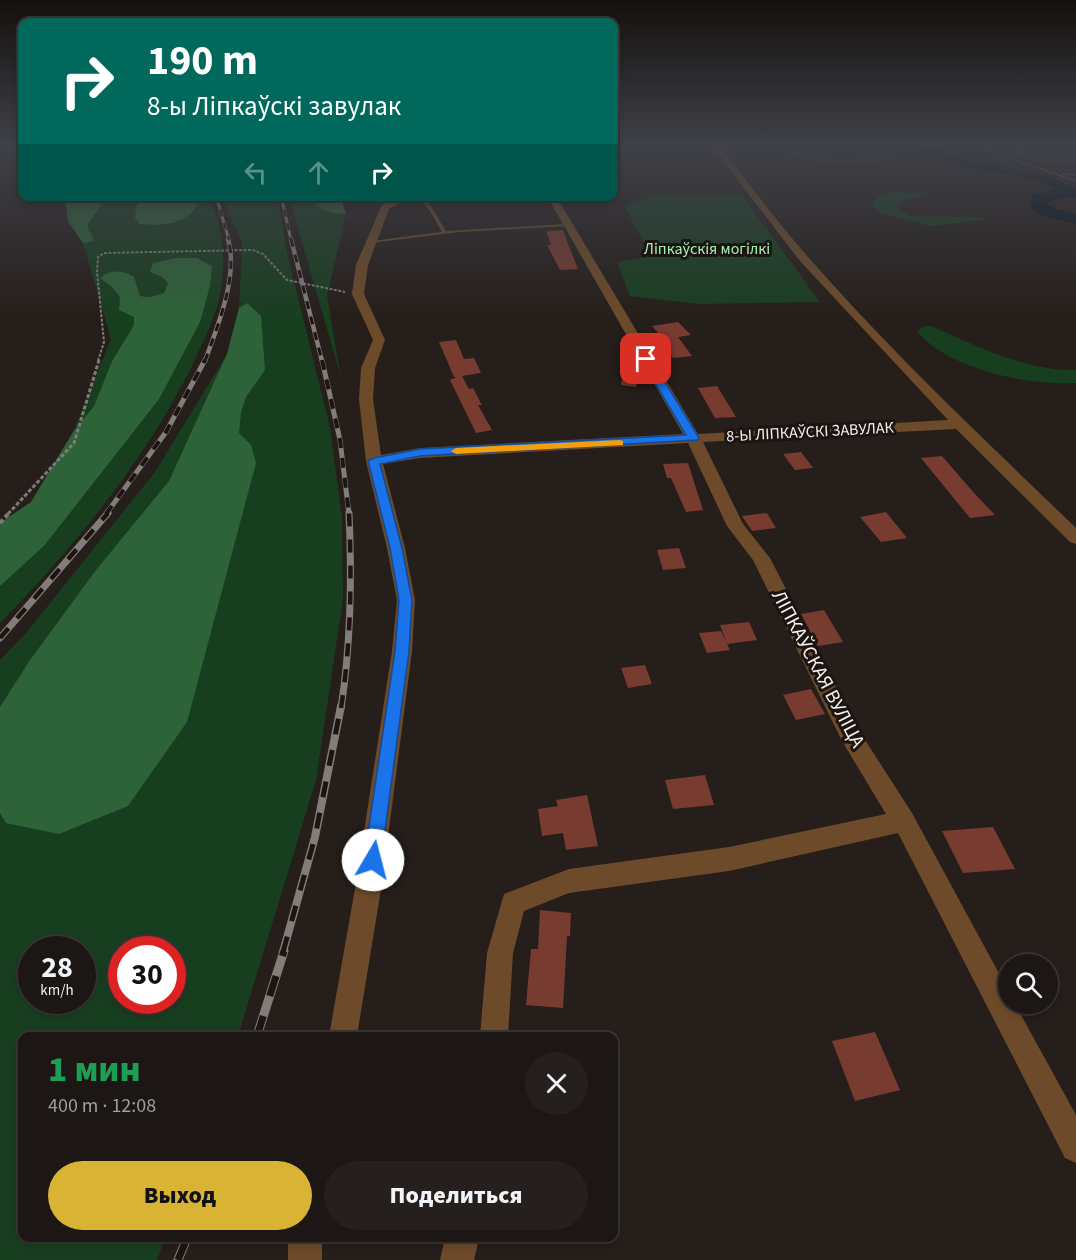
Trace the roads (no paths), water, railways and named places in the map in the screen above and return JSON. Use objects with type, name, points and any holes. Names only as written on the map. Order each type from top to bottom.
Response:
[{"type":"street","points":[[344,1032],[369,883],[402,651],[406,600],[396,548],[374,461],[366,399],[368,368],[379,339],[358,294],[362,265],[385,207],[393,203]]},
{"type":"street","name":"ЛІПКАЎСКАЯ ВУЛІЦА","points":[[555,203],[693,438],[736,526],[761,558],[850,735],[904,821],[1076,1146]]},
{"type":"street","points":[[760,203],[804,259],[960,424],[1076,538]]},
{"type":"street","name":"8-Ы ЛІПКАЎСКІ ЗАВУЛАК","points":[[374,461],[420,453],[960,424]]},
{"type":"street","points":[[494,1032],[500,953],[513,903],[569,881],[729,859],[819,837],[904,821]]},
{"type":"street","points":[[305,1242],[305,1260]]},
{"type":"street","points":[[457,1260],[461,1242]]},
{"type":"lane","points":[[425,203],[446,233]]},
{"type":"lane","points":[[372,242],[446,233],[568,225]]},
{"type":"waterway","points":[[1039,203],[1039,206],[1048,212],[1076,219]]},
{"type":"railway","points":[[218,203],[229,240]]},
{"type":"railway","points":[[283,203],[291,240]]},
{"type":"railway","points":[[205,361],[229,285],[231,253],[228,239]]},
{"type":"railway","points":[[291,239],[322,361]]},
{"type":"railway","points":[[106,514],[166,432],[205,360]]},
{"type":"railway","points":[[322,360],[340,440],[349,514]]},
{"type":"railway","points":[[0,638],[108,513]]},
{"type":"railway","points":[[341,708],[350,611],[349,513]]},
{"type":"railway","points":[[283,952],[315,837],[341,706]]},
{"type":"railway","points":[[258,1032],[284,951]]},
{"type":"railway","points":[[178,1260],[185,1242]]},
{"type":"park label","name":"Ліпкаўскія могілкі","points":[[707,249]]}]
